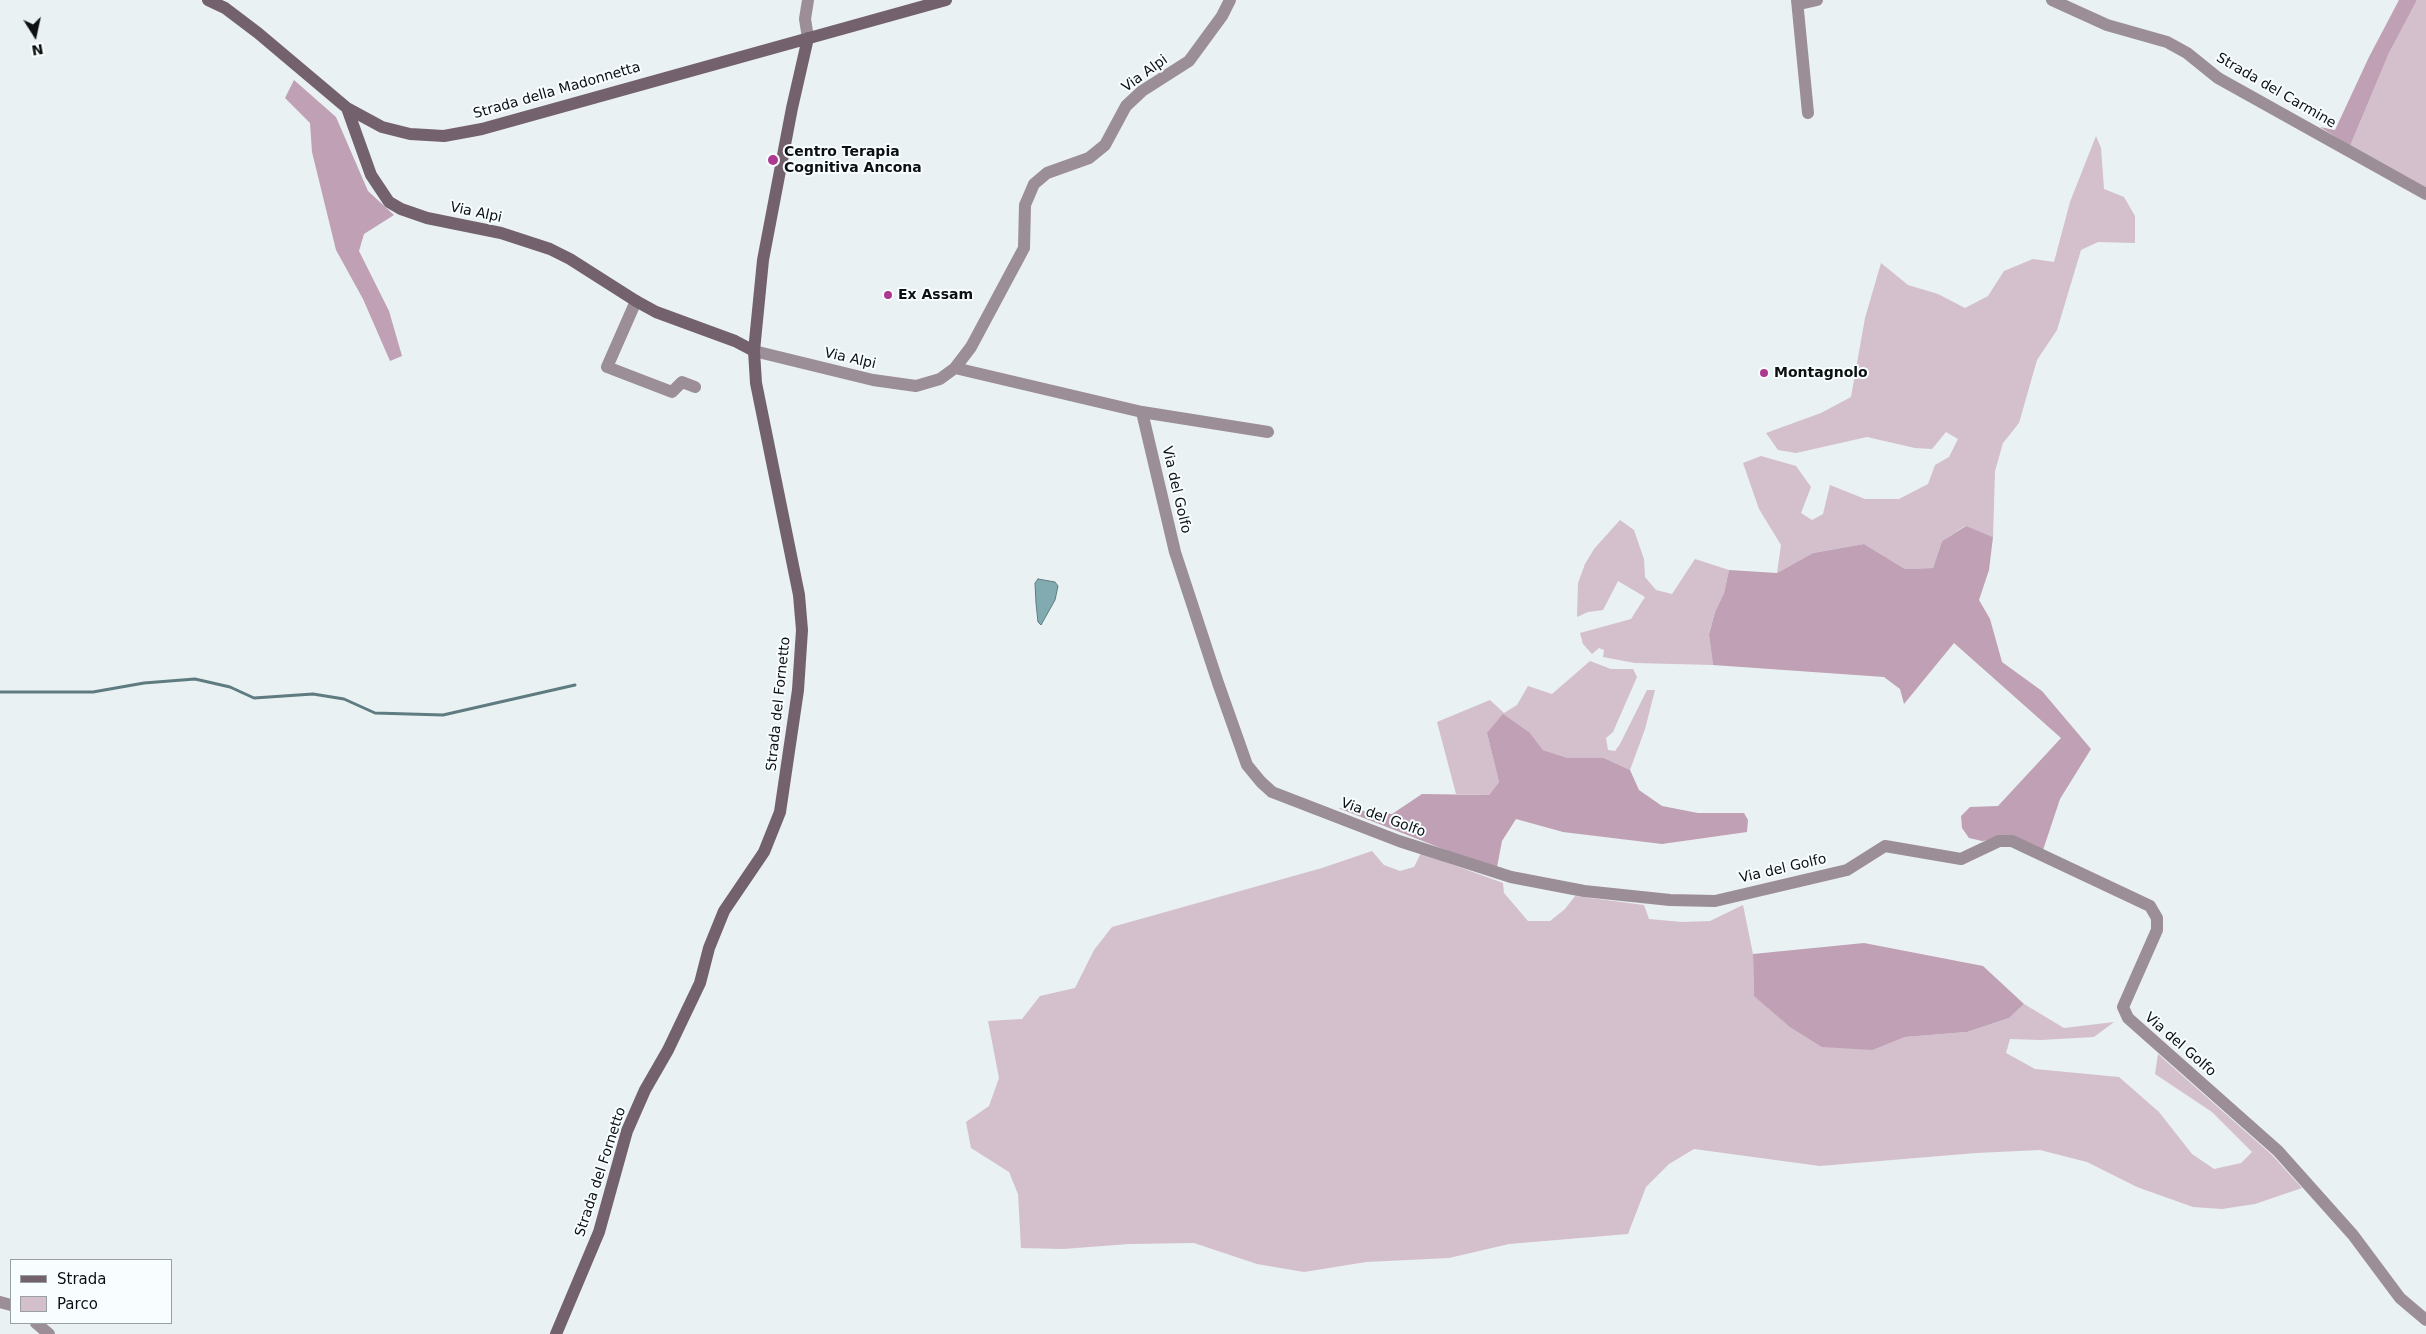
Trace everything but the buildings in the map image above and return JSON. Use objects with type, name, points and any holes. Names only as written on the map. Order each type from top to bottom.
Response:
[{"type":"street","name":"Strada della Madonnetta","points":[[208,0],[225,8],[258,33],[347,108],[382,126],[401,132],[444,136],[482,129],[946,0]]},
{"type":"street","points":[[808,0],[805,19],[808,38]]},
{"type":"street","name":"Via Alpi","points":[[347,108],[371,175],[389,202],[401,209],[427,218],[501,233],[543,246],[570,259],[636,301],[686,324],[754,351],[873,380],[916,386],[940,379],[955,368],[971,347],[1024,248],[1025,204],[1034,184],[1047,173],[1089,158],[1105,145],[1126,106],[1142,91],[1189,61],[1222,16],[1230,0]]},
{"type":"street","points":[[1808,113],[1797,0],[1804,3],[1817,0]]},
{"type":"street","name":"Strada del Carmine","points":[[2052,0],[2108,25],[2167,42],[2187,53],[2218,78],[2426,194]]},
{"type":"street","name":"Strada del Fornetto","points":[[556,1334],[599,1232],[627,1131],[645,1090],[668,1050],[700,983],[709,948],[724,911],[764,852],[780,812],[798,690],[802,630],[799,595],[756,383],[754,351],[763,260],[792,108],[808,38]]},
{"type":"street","points":[[636,301],[607,367],[672,392],[682,382],[695,386]]},
{"type":"street","points":[[955,368],[1142,412],[1268,432]]},
{"type":"street","name":"Via del Golfo","points":[[1142,412],[1175,552],[1218,683],[1247,766],[1272,792],[1399,841],[1511,877],[1584,890],[1670,900],[1715,901],[1846,870],[1885,846],[1961,859],[1999,841],[2012,841],[2150,906],[2157,918],[2157,930],[2123,1007],[2128,1018],[2278,1151],[2353,1235],[2400,1298],[2426,1320]]},
{"type":"street","points":[[37,1324],[49,1334]]},
{"type":"green space","points":[[2417,0],[2426,0],[2426,189],[2350,146],[2389,53]]},
{"type":"green space","points":[[2096,136],[2101,148],[2104,189],[2124,197],[2135,216],[2135,243],[2098,242],[2081,250],[2057,330],[2037,360],[2019,423],[2003,443],[1995,471],[1993,537],[1965,526],[1942,541],[1933,568],[1905,569],[1864,544],[1813,553],[1777,573],[1781,545],[1759,509],[1743,463],[1761,456],[1796,466],[1811,487],[1801,513],[1812,520],[1823,514],[1830,485],[1865,499],[1899,499],[1928,484],[1935,465],[1949,457],[1958,439],[1946,432],[1932,449],[1915,448],[1867,437],[1796,453],[1778,450],[1766,433],[1821,413],[1851,397],[1865,318],[1881,263],[1908,285],[1938,294],[1965,308],[1988,296],[2004,271],[2033,259],[2054,262],[2070,202]]},
{"type":"green space","points":[[1620,520],[1634,530],[1644,559],[1645,577],[1656,590],[1672,594],[1695,559],[1729,570],[1724,593],[1715,612],[1709,633],[1713,665],[1635,663],[1603,657],[1604,650],[1599,648],[1592,654],[1583,644],[1580,633],[1631,619],[1645,597],[1618,581],[1603,610],[1588,612],[1577,617],[1578,583],[1585,564],[1594,549]]},
{"type":"green space","points":[[1590,661],[1611,669],[1633,669],[1637,677],[1613,732],[1606,738],[1608,750],[1615,751],[1620,744],[1647,690],[1655,690],[1645,729],[1630,770],[1604,758],[1568,758],[1543,750],[1530,733],[1487,733],[1499,782],[1489,795],[1456,794],[1437,722],[1490,700],[1504,713],[1517,705],[1528,686],[1552,694]]},
{"type":"green space","points":[[1372,851],[1384,865],[1400,871],[1414,867],[1421,853],[1503,883],[1504,893],[1528,921],[1550,921],[1565,909],[1575,896],[1644,905],[1649,919],[1682,922],[1710,921],[1743,905],[1753,954],[1754,996],[1873,1050],[1905,1037],[1967,1032],[2009,1018],[2024,1004],[2064,1028],[2114,1022],[2094,1037],[2041,1040],[2010,1039],[2006,1053],[2035,1069],[2119,1077],[2159,1112],[2192,1154],[2214,1169],[2241,1163],[2252,1152],[2212,1112],[2155,1074],[2158,1054],[2272,1155],[2302,1188],[2255,1204],[2222,1209],[2193,1207],[2137,1187],[2087,1162],[2040,1150],[1976,1153],[1820,1166],[1694,1149],[1669,1164],[1646,1187],[1628,1234],[1509,1244],[1449,1258],[1366,1262],[1304,1272],[1257,1264],[1194,1243],[1129,1244],[1063,1249],[1021,1248],[1018,1194],[1009,1172],[971,1148],[966,1122],[989,1106],[999,1078],[988,1021],[1022,1019],[1040,996],[1075,988],[1094,950],[1112,927],[1322,868]]},
{"type":"shaded area","points":[[2399,0],[2417,0],[2389,53],[2350,146],[2320,127],[2335,130],[2369,57]]},
{"type":"shaded area","points":[[294,80],[336,117],[368,191],[394,215],[364,234],[359,251],[389,311],[402,356],[390,361],[363,299],[336,250],[312,152],[310,123],[285,98]]},
{"type":"shaded area","points":[[1966,526],[1993,537],[1989,570],[1979,600],[1990,619],[2002,662],[2042,691],[2091,749],[2060,799],[2043,850],[1997,839],[1982,841],[1969,838],[1962,828],[1961,816],[1970,807],[1998,806],[2061,738],[1954,643],[1904,704],[1900,689],[1884,677],[1713,665],[1709,634],[1715,612],[1724,593],[1729,570],[1777,573],[1813,553],[1864,544],[1905,569],[1933,568],[1942,541]]},
{"type":"shaded area","points":[[1503,714],[1530,733],[1543,750],[1568,758],[1604,758],[1630,770],[1639,790],[1662,806],[1698,813],[1744,813],[1748,820],[1747,832],[1662,844],[1563,832],[1516,819],[1502,841],[1497,867],[1474,861],[1338,808],[1392,814],[1422,794],[1489,795],[1499,782],[1487,733]]},
{"type":"shaded area","points":[[1864,943],[1983,966],[2024,1004],[2009,1018],[1967,1032],[1905,1037],[1873,1050],[1822,1047],[1790,1027],[1754,996],[1753,954]]},
{"type":"water","points":[[1038,579],[1055,582],[1058,586],[1055,600],[1041,625],[1038,622],[1036,603],[1035,583]]},
{"type":"waterway","points":[[0,692],[93,692],[144,683],[195,679],[230,687],[254,698],[313,694],[344,699],[375,713],[443,715],[575,685]]},
{"type":"place","name":"Centro Terapia Cognitiva Ancona","points":[[773,160]]},
{"type":"place","name":"Ex Assam","points":[[888,295]]},
{"type":"place","name":"Montagnolo","points":[[1764,373]]}]
